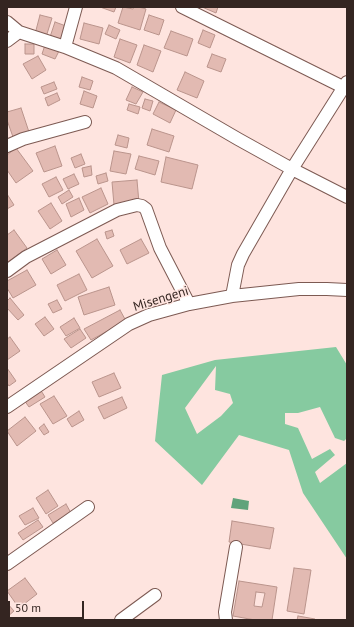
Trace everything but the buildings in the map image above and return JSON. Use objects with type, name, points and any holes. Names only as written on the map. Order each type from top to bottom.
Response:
[{"type":"street","points":[[65,48],[76,7]]},
{"type":"street","points":[[182,7],[346,86],[292,169],[243,254],[238,265],[232,296]]},
{"type":"street","points":[[7,22],[19,32],[116,68],[292,169],[347,197]]},
{"type":"street","points":[[7,41],[19,32]]},
{"type":"street","points":[[7,146],[23,139],[85,122]]},
{"type":"street","points":[[7,271],[26,257],[117,210],[137,205],[146,209],[160,248],[189,304]]},
{"type":"street","name":"Misengeni","points":[[7,406],[129,324],[149,316],[189,304],[232,296],[299,289],[347,290]]},
{"type":"street","points":[[7,564],[88,507]]},
{"type":"street","points":[[226,620],[225,612],[236,547]]},
{"type":"street","points":[[121,620],[155,595]]},
{"type":"shaded area","points":[[336,347],[347,365],[347,438],[344,441],[335,438],[320,407],[298,413],[285,413],[285,424],[298,428],[312,459],[330,449],[335,455],[315,472],[320,483],[347,463],[347,559],[303,493],[289,450],[239,435],[202,485],[155,441],[162,375],[215,360]],"holes":[[[216,366],[215,390],[230,394],[233,403],[221,416],[197,434],[185,408]]]},
{"type":"shaded area","points":[[233,498],[249,501],[248,510],[231,508]]}]
